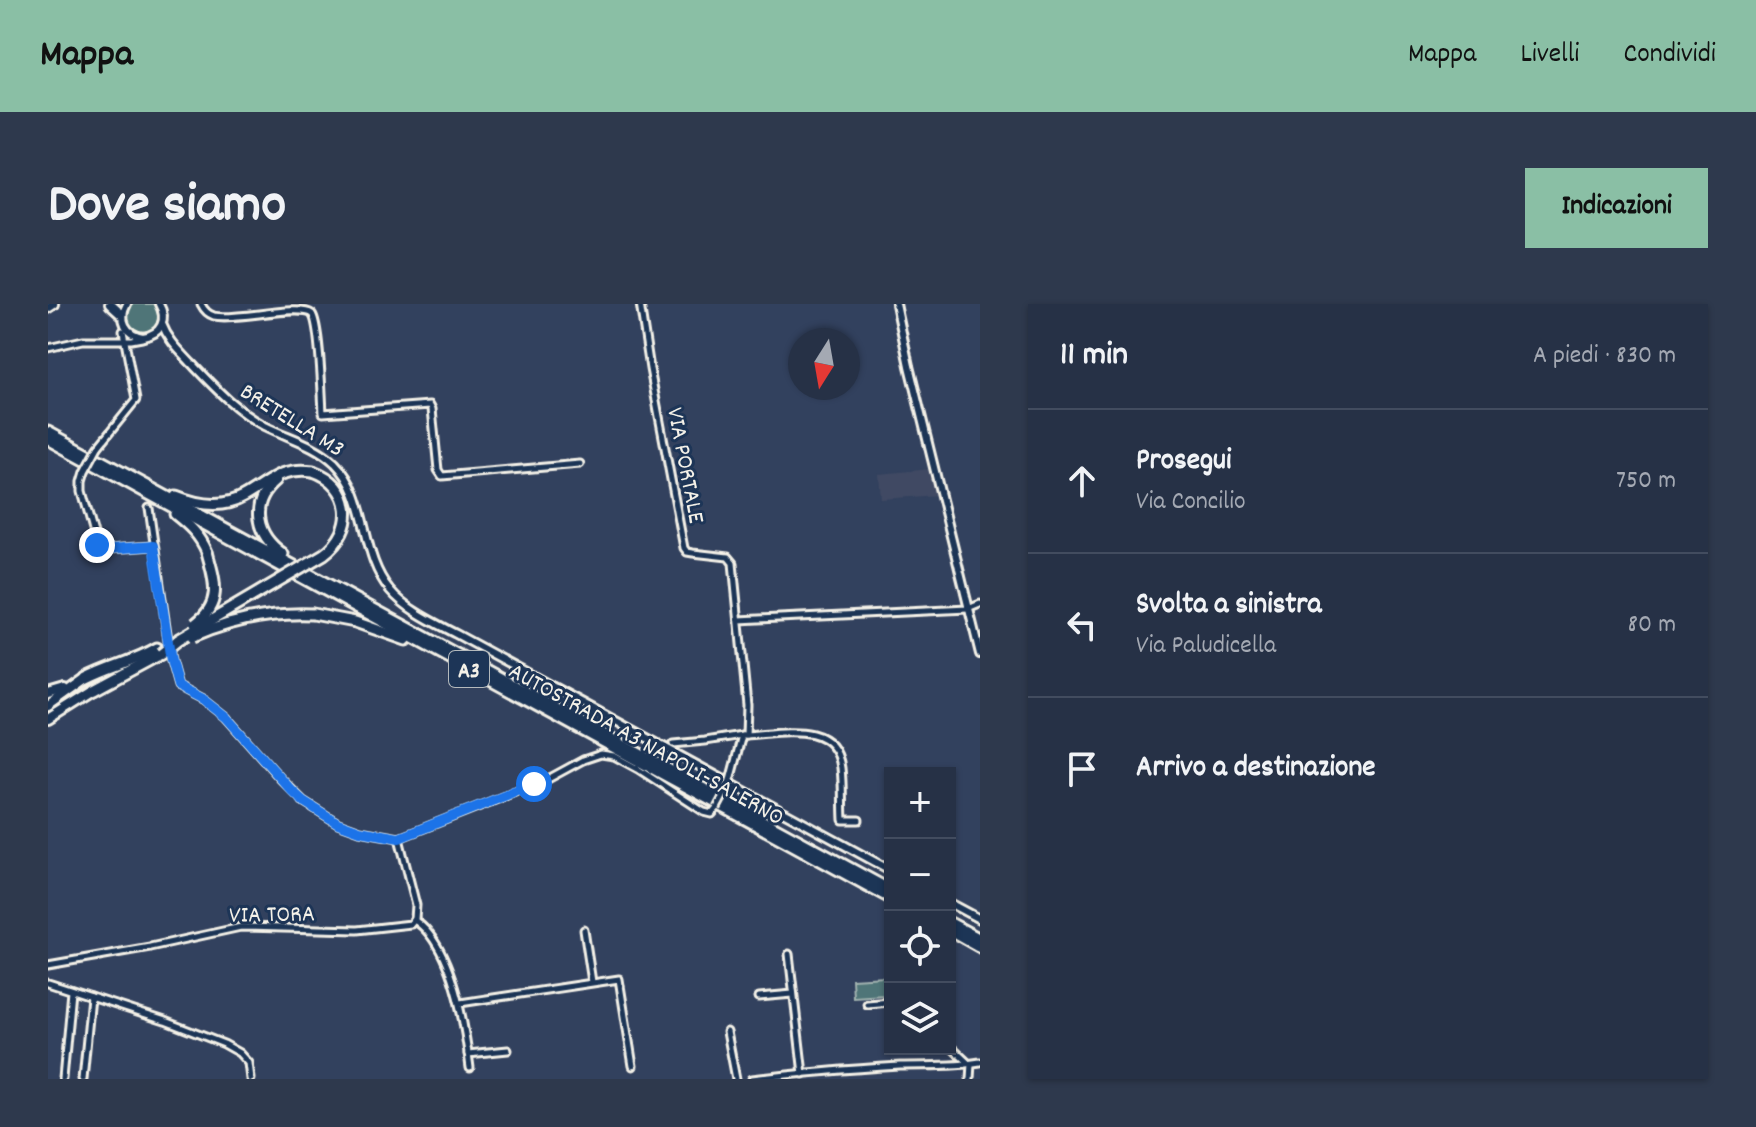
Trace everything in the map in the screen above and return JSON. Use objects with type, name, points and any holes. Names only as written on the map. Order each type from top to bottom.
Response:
[{"type":"highway","points":[[48,308],[54,304]]},
{"type":"highway","points":[[111,304],[126,304]]},
{"type":"highway","points":[[111,304],[123,324]]},
{"type":"highway","name":"AUTOSTRADA A3 NAPOLI-SALERNO","points":[[48,432],[497,684],[884,895]]},
{"type":"highway","name":"AUTOSTRADA A3 NAPOLI-SALERNO","points":[[48,439],[349,596],[884,887]]},
{"type":"highway","name":"A3","points":[[94,690],[324,554],[343,534],[347,517],[345,501],[335,484],[313,471],[293,470],[276,476],[234,501],[208,505],[182,499],[137,476],[102,465]]},
{"type":"highway","name":"A3","points":[[102,465],[120,482],[186,522],[200,537],[207,552],[215,585],[212,604],[199,622],[159,651]]},
{"type":"highway","name":"A3","points":[[285,473],[271,484],[260,503],[259,518],[263,534],[282,554],[349,596]]},
{"type":"highway","name":"A3","points":[[87,678],[218,626],[283,613],[339,618],[385,632],[497,684]]},
{"type":"highway","points":[[48,694],[87,678]]},
{"type":"highway","points":[[48,706],[87,678]]},
{"type":"highway","points":[[48,719],[94,690]]},
{"type":"highway","points":[[956,926],[980,939]]},
{"type":"highway","points":[[956,933],[980,947]]},
{"type":"street","points":[[108,340],[119,336],[126,304]]},
{"type":"street","points":[[48,348],[83,340],[124,340],[153,335],[162,324],[164,315],[160,304]]},
{"type":"street","points":[[201,304],[208,313],[219,317],[297,309],[307,311],[312,315],[316,330],[323,413],[430,405],[438,470],[442,476],[580,464]]},
{"type":"street","name":"VIA PORTALE","points":[[399,838],[548,779],[601,754],[614,756],[638,769],[704,812],[712,814],[726,792],[744,735],[747,705],[733,563],[730,558],[687,552],[684,548],[640,304]]},
{"type":"street","points":[[896,304],[980,654]]},
{"type":"street","points":[[123,324],[140,338]]},
{"type":"street","points":[[123,324],[136,400],[98,447],[85,471],[82,491],[97,545],[109,549],[153,546]]},
{"type":"street","name":"BRETELLA M3","points":[[162,324],[170,340],[236,408],[310,445],[345,475],[356,494],[377,570],[389,589],[407,606],[884,867]]},
{"type":"street","name":"BRETELLA M3","points":[[153,335],[170,340]]},
{"type":"street","points":[[128,350],[129,345],[140,338]]},
{"type":"street","points":[[149,508],[171,661],[178,686],[203,699],[226,717],[286,785],[315,809],[348,828],[399,838],[416,905],[414,920],[435,944],[460,1003],[470,1068]]},
{"type":"street","points":[[739,620],[968,609],[980,604]]},
{"type":"street","points":[[673,744],[744,735],[809,732],[823,737],[834,747],[841,768],[843,820],[859,820]]},
{"type":"street","points":[[956,906],[980,919]]},
{"type":"street","name":"VIA TORA","points":[[48,965],[241,927],[357,930],[411,924],[414,920]]},
{"type":"street","points":[[584,930],[592,982]]},
{"type":"street","points":[[789,954],[803,1074]]},
{"type":"street","points":[[460,1003],[619,979],[633,1066]]},
{"type":"street","points":[[48,983],[165,1021],[224,1044],[240,1053],[249,1063],[251,1079]]},
{"type":"street","points":[[63,1079],[71,991]]},
{"type":"street","points":[[759,997],[793,994]]},
{"type":"street","points":[[83,1079],[91,997]]},
{"type":"street","points":[[867,1004],[884,1003]]},
{"type":"street","points":[[727,1032],[736,1079]]},
{"type":"street","points":[[468,1054],[508,1050]]},
{"type":"street","points":[[956,1051],[970,1064],[970,1079]]},
{"type":"street","points":[[752,1079],[980,1062]]},
{"type":"shaded area","points":[[931,469],[938,495],[881,499],[879,474]]},
{"type":"green space","points":[[131,304],[154,304],[160,316],[155,329],[142,333],[130,328],[126,316]]},
{"type":"green space","points":[[884,977],[884,995],[853,997],[852,979]]},
{"type":"route","points":[[97,545],[104,549],[153,546],[171,661],[178,686],[203,699],[226,717],[292,791],[338,823],[360,831],[399,838],[534,784]]}]
